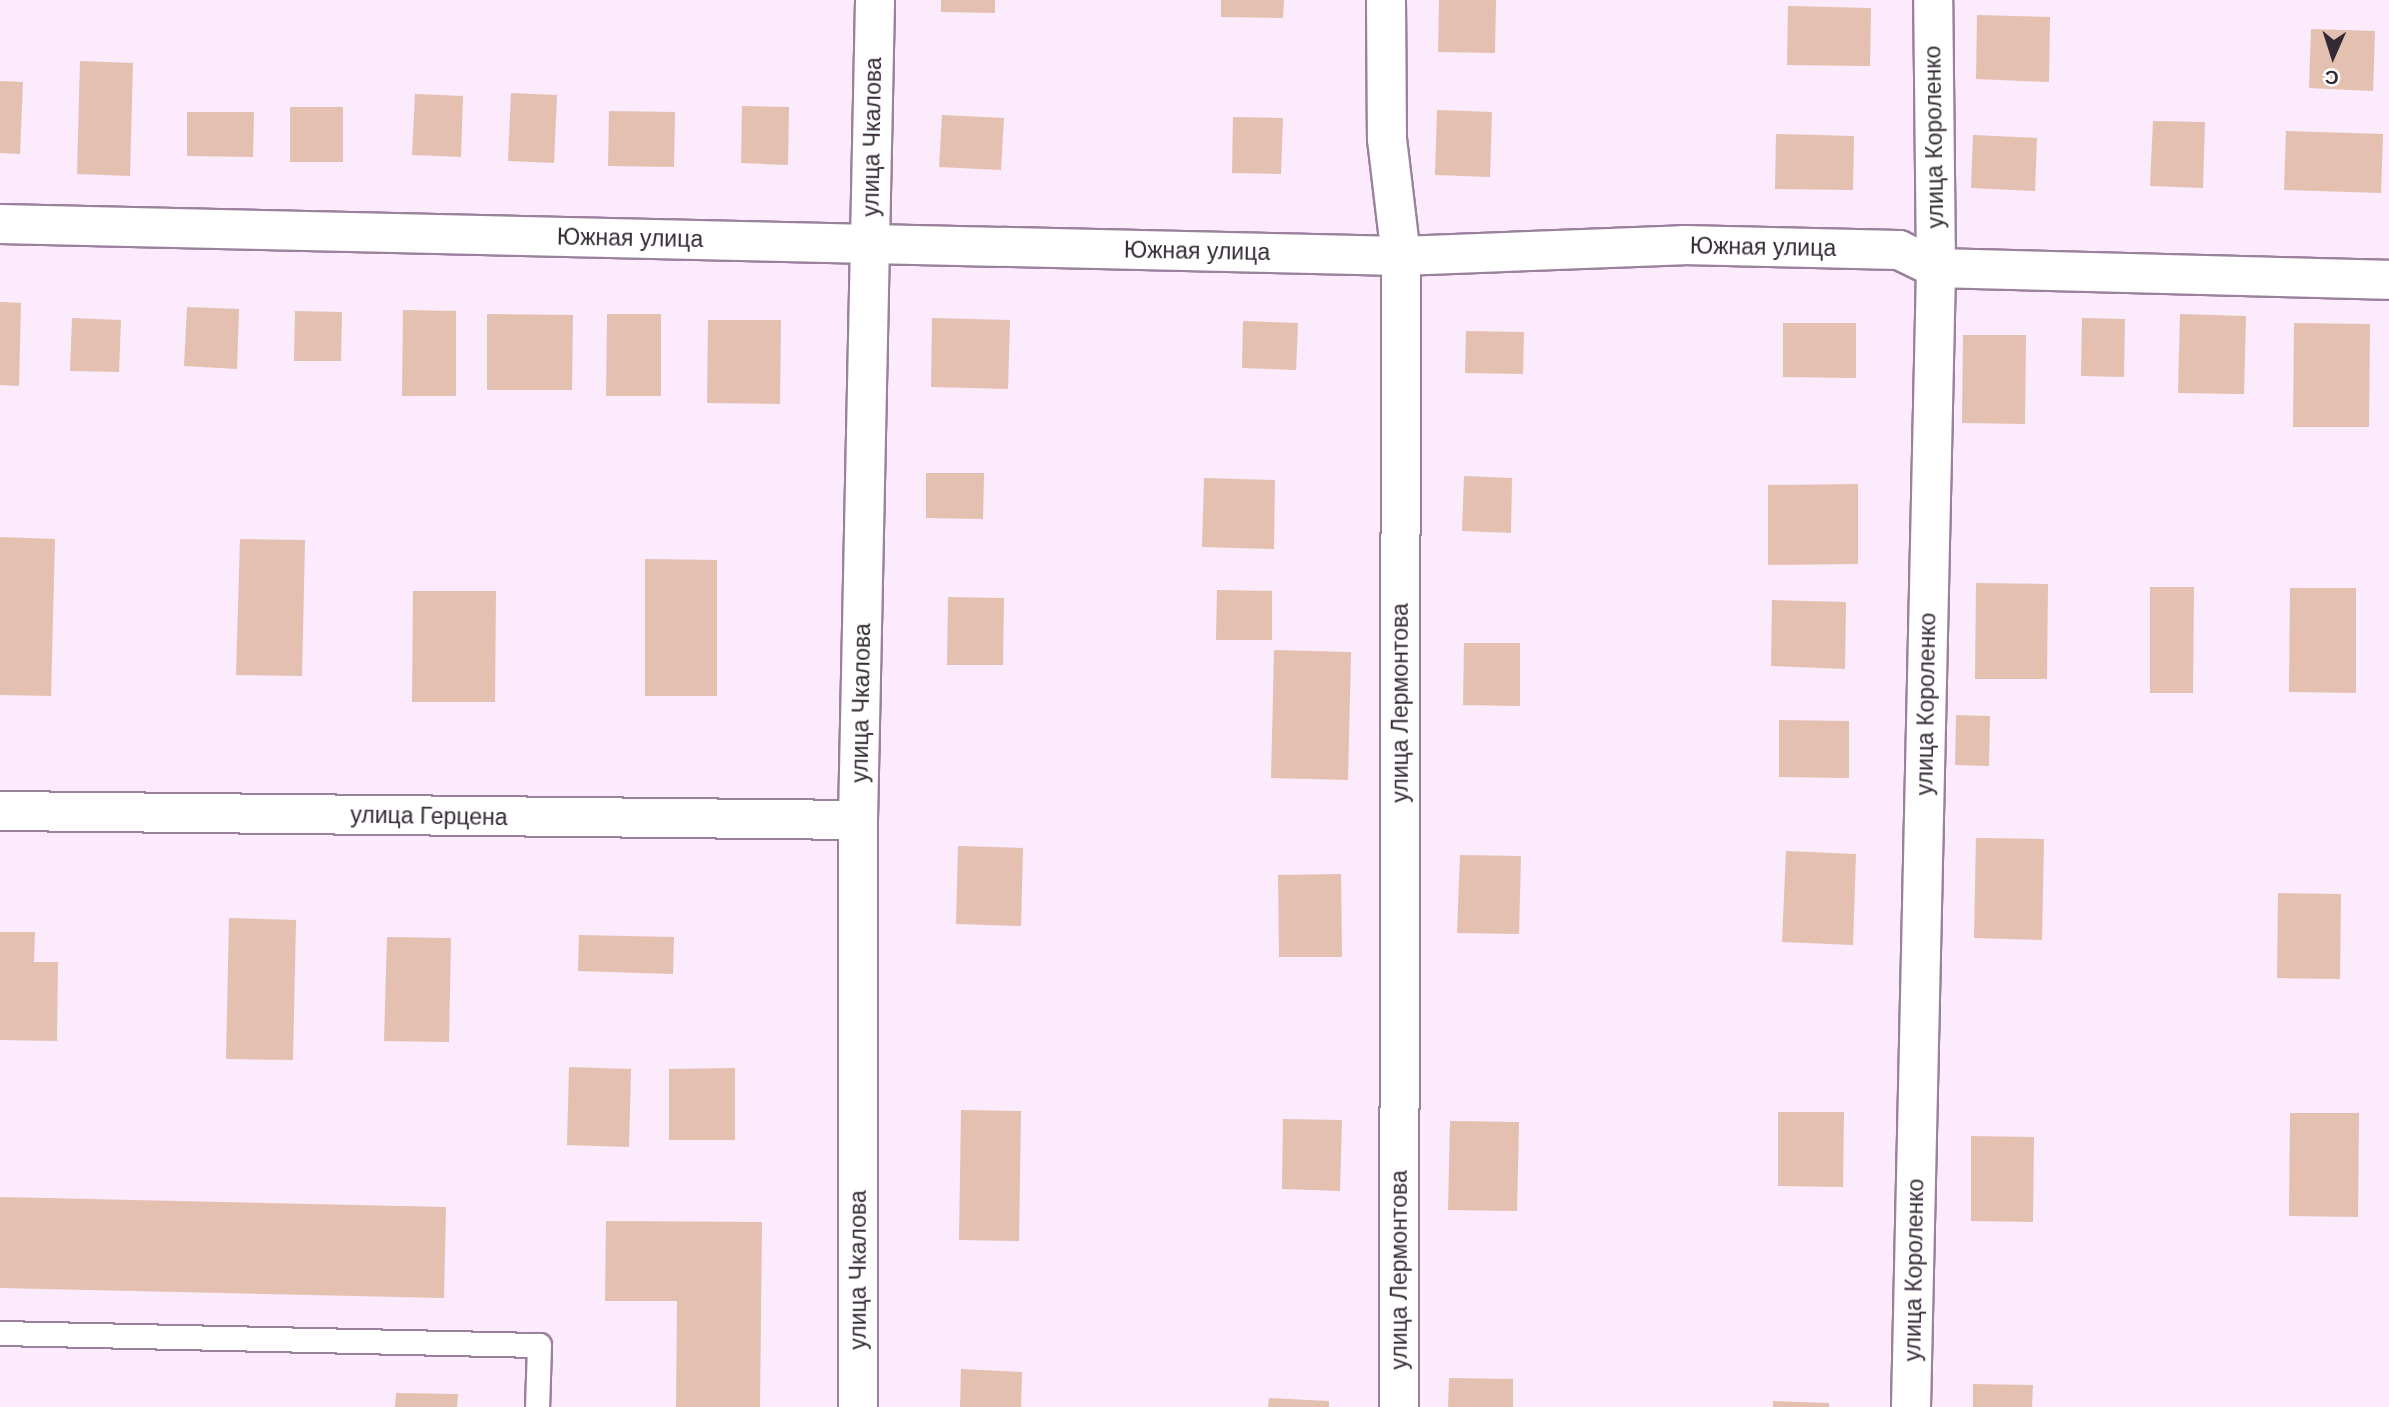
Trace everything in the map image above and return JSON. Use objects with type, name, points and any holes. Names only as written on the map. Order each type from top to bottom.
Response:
[{"type":"street","name":"улица Чкалова","points":[[858,1407],[858,820],[875,0]]},
{"type":"street","name":"улица Лермонтова","points":[[1386,0],[1387,139],[1401,256],[1399,1407]]},
{"type":"street","name":"улица Короленко","points":[[1911,1407],[1936,268],[1933,0]]},
{"type":"street","name":"Южная улица","points":[[0,224],[1401,256],[1683,246],[1899,250],[1936,268],[2389,280]]},
{"type":"street","name":"улица Герцена","points":[[0,811],[858,820]]},
{"type":"lane","points":[[0,1333],[539,1345],[537,1407]]},
{"type":"building","points":[[941,0],[995,0],[995,13],[941,12]]},
{"type":"building","points":[[1221,0],[1284,0],[1283,18],[1221,17]]},
{"type":"building","points":[[1439,0],[1496,0],[1495,53],[1438,52]]},
{"type":"building","points":[[1788,6],[1871,8],[1870,66],[1787,65]]},
{"type":"building","points":[[1977,15],[2050,17],[2049,82],[1976,79]]},
{"type":"building","points":[[2311,29],[2375,31],[2373,91],[2309,88]]},
{"type":"building","points":[[80,61],[133,63],[130,176],[77,174]]},
{"type":"building","points":[[0,81],[23,82],[20,154],[0,153]]},
{"type":"building","points":[[511,93],[557,95],[554,163],[508,161]]},
{"type":"building","points":[[415,94],[463,96],[461,157],[412,155]]},
{"type":"building","points":[[742,106],[789,107],[788,165],[741,163]]},
{"type":"building","points":[[290,107],[343,107],[343,162],[290,162]]},
{"type":"building","points":[[1437,110],[1492,112],[1490,177],[1435,175]]},
{"type":"building","points":[[609,111],[675,112],[674,167],[608,166]]},
{"type":"building","points":[[187,112],[254,112],[253,157],[187,156]]},
{"type":"building","points":[[942,115],[1004,118],[1001,170],[939,167]]},
{"type":"building","points":[[1233,117],[1283,118],[1281,174],[1232,173]]},
{"type":"building","points":[[2153,121],[2205,122],[2203,188],[2150,186]]},
{"type":"building","points":[[2286,131],[2383,134],[2381,193],[2284,190]]},
{"type":"building","points":[[1776,134],[1854,136],[1853,190],[1775,189]]},
{"type":"building","points":[[1973,135],[2037,138],[2035,191],[1971,188]]},
{"type":"building","points":[[0,302],[21,303],[19,386],[0,385]]},
{"type":"building","points":[[187,307],[239,309],[237,369],[184,366]]},
{"type":"building","points":[[403,310],[456,311],[456,396],[402,396]]},
{"type":"building","points":[[295,311],[342,312],[341,361],[294,361]]},
{"type":"building","points":[[487,314],[573,315],[572,390],[487,390]]},
{"type":"building","points":[[607,314],[661,314],[661,396],[606,396]]},
{"type":"building","points":[[2180,314],[2246,316],[2244,394],[2178,393]]},
{"type":"building","points":[[72,318],[121,320],[119,372],[70,371]]},
{"type":"building","points":[[932,318],[1010,320],[1008,389],[931,387]]},
{"type":"building","points":[[2082,318],[2125,319],[2124,377],[2081,376]]},
{"type":"building","points":[[708,320],[781,320],[780,404],[707,403]]},
{"type":"building","points":[[1243,321],[1298,323],[1296,370],[1242,368]]},
{"type":"building","points":[[1783,323],[1856,323],[1856,378],[1783,377]]},
{"type":"building","points":[[2294,323],[2370,324],[2369,427],[2293,427]]},
{"type":"building","points":[[1466,331],[1524,332],[1523,374],[1465,373]]},
{"type":"building","points":[[1963,335],[2026,335],[2025,424],[1962,423]]},
{"type":"building","points":[[926,473],[984,473],[983,519],[926,518]]},
{"type":"building","points":[[1464,476],[1512,478],[1511,533],[1462,531]]},
{"type":"building","points":[[1204,478],[1275,480],[1274,549],[1202,547]]},
{"type":"building","points":[[1858,484],[1858,564],[1768,565],[1768,485]]},
{"type":"building","points":[[0,537],[55,539],[51,696],[0,695]]},
{"type":"building","points":[[240,539],[305,540],[302,676],[236,675]]},
{"type":"building","points":[[645,559],[717,560],[717,696],[645,696]]},
{"type":"building","points":[[1976,583],[2048,584],[2047,679],[1975,679]]},
{"type":"building","points":[[2150,587],[2194,587],[2193,693],[2150,693]]},
{"type":"building","points":[[2290,588],[2356,588],[2356,693],[2289,692]]},
{"type":"building","points":[[1217,590],[1272,591],[1272,640],[1216,640]]},
{"type":"building","points":[[413,591],[496,591],[495,702],[412,702]]},
{"type":"building","points":[[948,597],[1004,598],[1003,665],[947,665]]},
{"type":"building","points":[[1772,600],[1846,602],[1845,669],[1771,666]]},
{"type":"building","points":[[1464,643],[1520,643],[1520,706],[1463,705]]},
{"type":"building","points":[[1274,650],[1351,652],[1348,780],[1271,778]]},
{"type":"building","points":[[1956,715],[1990,716],[1989,766],[1955,765]]},
{"type":"building","points":[[1779,720],[1849,721],[1849,778],[1779,777]]},
{"type":"building","points":[[1976,838],[2044,839],[2042,940],[1974,938]]},
{"type":"building","points":[[958,846],[1023,848],[1021,926],[956,924]]},
{"type":"building","points":[[1786,851],[1856,854],[1853,945],[1782,942]]},
{"type":"building","points":[[1460,855],[1521,856],[1519,934],[1457,933]]},
{"type":"building","points":[[1341,874],[1342,957],[1279,957],[1278,875]]},
{"type":"building","points":[[2278,893],[2341,894],[2340,979],[2277,978]]},
{"type":"building","points":[[229,918],[296,920],[293,1060],[226,1059]]},
{"type":"building","points":[[0,932],[35,932],[34,962],[58,962],[57,1041],[0,1040]]},
{"type":"building","points":[[579,935],[674,937],[673,974],[578,971]]},
{"type":"building","points":[[387,937],[451,938],[449,1042],[384,1041]]},
{"type":"building","points":[[569,1067],[631,1069],[629,1147],[567,1145]]},
{"type":"building","points":[[735,1068],[735,1140],[669,1140],[669,1069]]},
{"type":"building","points":[[961,1110],[1021,1111],[1019,1241],[959,1240]]},
{"type":"building","points":[[1778,1112],[1844,1112],[1843,1187],[1778,1186]]},
{"type":"building","points":[[2290,1113],[2359,1113],[2358,1217],[2289,1216]]},
{"type":"building","points":[[1283,1119],[1342,1120],[1340,1191],[1282,1189]]},
{"type":"building","points":[[1450,1121],[1519,1122],[1517,1211],[1448,1210]]},
{"type":"building","points":[[1971,1136],[2034,1137],[2033,1222],[1971,1221]]},
{"type":"building","points":[[0,1197],[446,1207],[444,1298],[0,1288]]},
{"type":"building","points":[[606,1221],[762,1222],[760,1407],[676,1407],[677,1301],[605,1301]]},
{"type":"building","points":[[961,1369],[1022,1372],[1021,1407],[960,1407]]},
{"type":"building","points":[[1449,1378],[1513,1379],[1513,1407],[1448,1407]]},
{"type":"building","points":[[1973,1384],[2033,1385],[2032,1407],[1973,1407]]},
{"type":"building","points":[[396,1393],[458,1394],[457,1407],[395,1407]]},
{"type":"building","points":[[1269,1398],[1329,1401],[1329,1407],[1268,1407]]},
{"type":"building","points":[[1773,1401],[1829,1403],[1829,1407],[1773,1407]]}]
